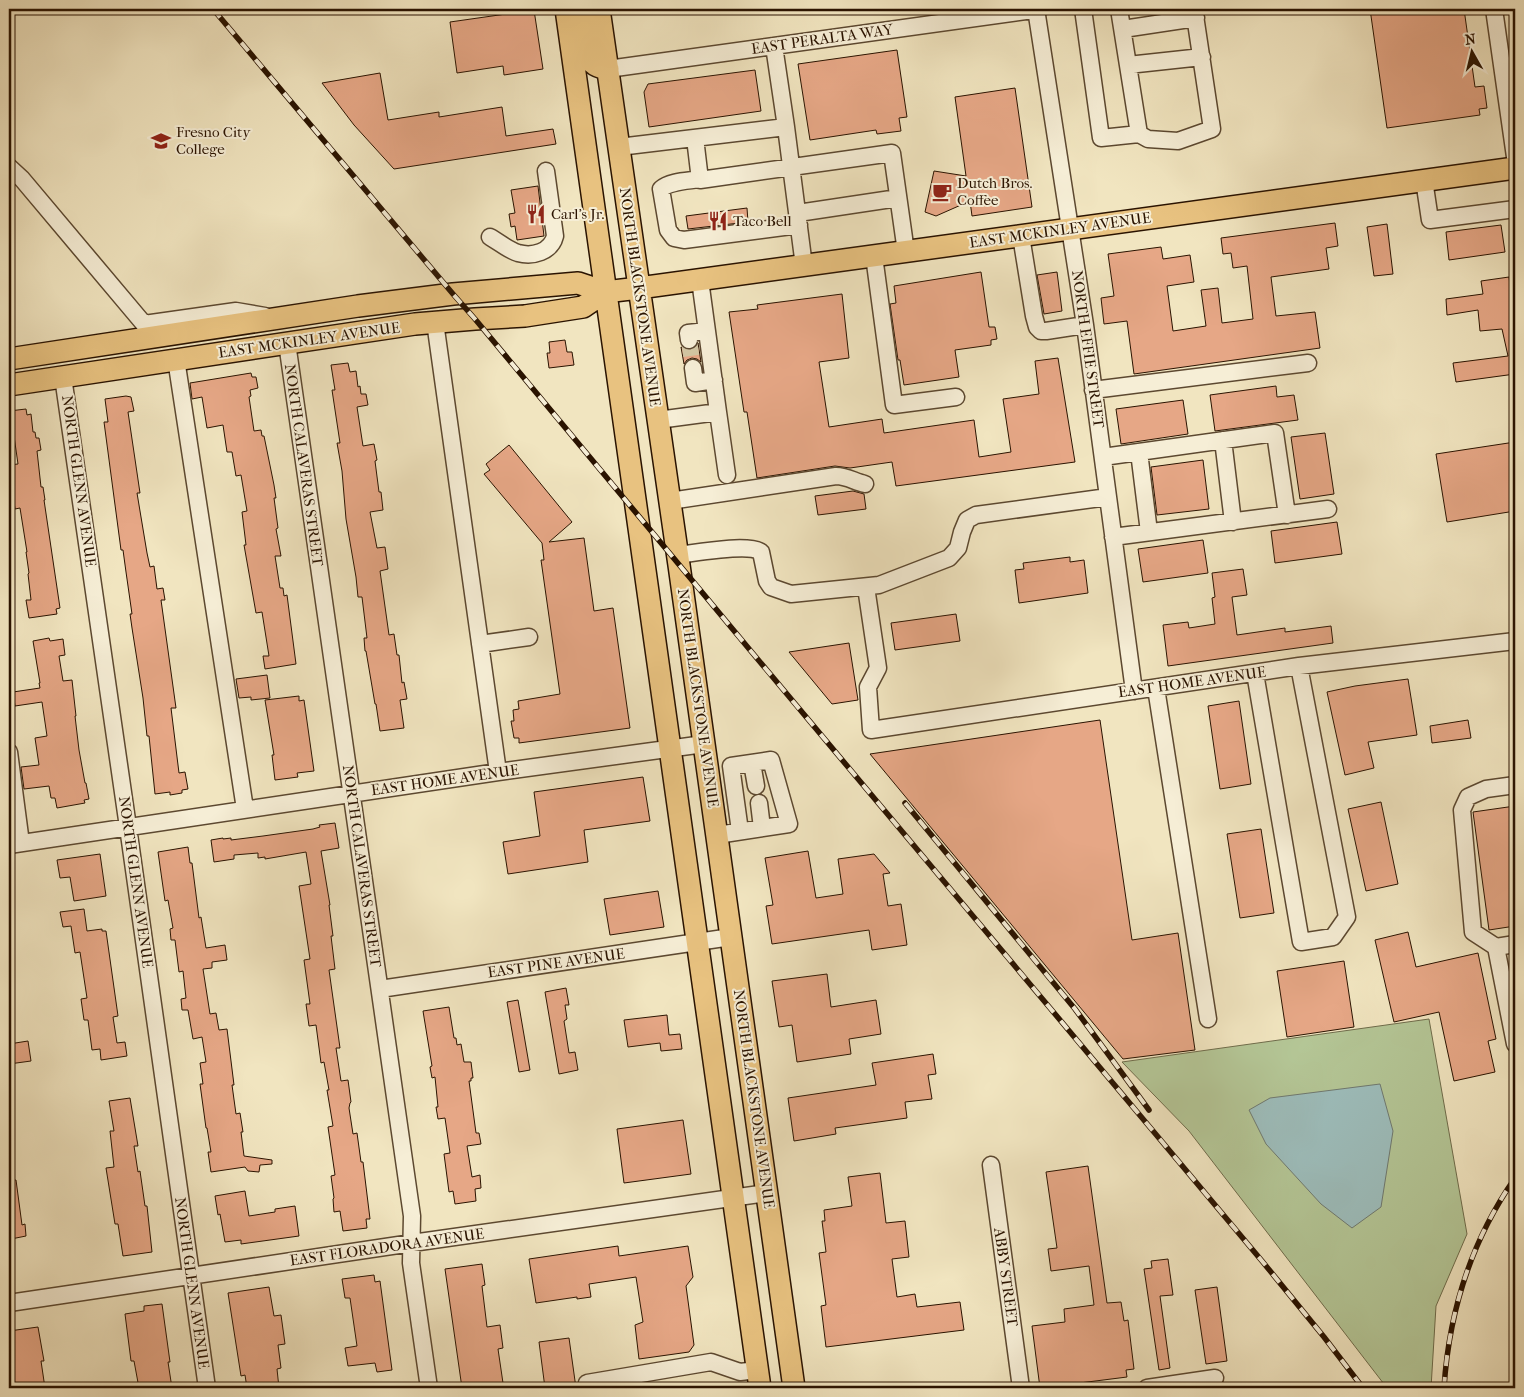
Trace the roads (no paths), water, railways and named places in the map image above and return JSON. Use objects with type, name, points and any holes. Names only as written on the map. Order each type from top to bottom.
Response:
[{"type":"main road","points":[[566,9],[758,1379]]},
{"type":"main road","points":[[580,9],[588,53],[595,65],[608,69]]},
{"type":"main road","name":"NORTH BLACKSTONE AVENUE","points":[[599,12],[678,555],[794,1388]]},
{"type":"main road","name":"EAST MCKINLEY AVENUE","points":[[9,359],[453,294],[578,283],[605,292],[638,288],[1515,168]]},
{"type":"main road","name":"EAST MCKINLEY AVENUE","points":[[9,385],[435,322],[525,316],[582,307],[605,292]]},
{"type":"main road","points":[[287,343],[295,332],[368,316],[408,300]]},
{"type":"main road","points":[[63,377],[65,371],[70,366],[78,362],[200,343],[280,319]]},
{"type":"street","name":"EAST PERALTA WAY","points":[[608,69],[1037,9]]},
{"type":"street","name":"NORTH EFFIE STREET","points":[[1037,9],[1085,325],[1134,691]]},
{"type":"street","points":[[1082,9],[1101,138],[1139,134],[1148,139],[1178,141],[1212,129],[1195,14],[1122,29]]},
{"type":"street","points":[[1120,9],[1139,134]]},
{"type":"street","points":[[1494,9],[1508,53],[1515,157]]},
{"type":"street","points":[[774,46],[804,266]]},
{"type":"street","points":[[1128,65],[1202,58]]},
{"type":"street","points":[[619,147],[786,127]]},
{"type":"street","points":[[695,138],[700,179]]},
{"type":"street","points":[[898,198],[684,240],[674,238],[668,230],[661,190],[672,184],[700,179],[892,153],[906,252]]},
{"type":"street","points":[[9,167],[22,179],[144,324],[236,312],[280,319]]},
{"type":"street","points":[[490,237],[519,254],[545,251],[549,248],[554,240],[554,236],[546,171]]},
{"type":"street","points":[[1424,180],[1430,220],[1515,209]]},
{"type":"street","points":[[1021,236],[1037,327],[1041,331],[1085,325]]},
{"type":"street","points":[[874,256],[894,405],[956,397]]},
{"type":"street","points":[[700,280],[727,475]]},
{"type":"street","points":[[435,322],[498,772]]},
{"type":"street","points":[[689,340],[688,333],[707,330]]},
{"type":"street","name":"NORTH CALAVERAS STREET","points":[[287,343],[412,1216],[411,1263],[429,1388]]},
{"type":"street","points":[[176,359],[246,809]]},
{"type":"street","points":[[1093,390],[1308,363]]},
{"type":"street","points":[[692,368],[695,383],[714,380]]},
{"type":"street","name":"NORTH GLENN AVENUE","points":[[63,377],[207,1388]]},
{"type":"street","points":[[658,420],[718,412]]},
{"type":"street","points":[[1103,457],[1275,433],[1287,515]]},
{"type":"street","points":[[1223,440],[1233,522]]},
{"type":"street","points":[[1139,452],[1149,532]]},
{"type":"street","points":[[670,501],[836,476],[844,476],[856,482],[866,484]]},
{"type":"street","points":[[678,555],[735,548],[756,548],[761,552],[767,581],[771,587],[791,594],[866,587],[879,585],[949,558],[958,548],[967,520],[976,515],[1108,497]]},
{"type":"street","points":[[1113,537],[1328,510]]},
{"type":"street","name":"EAST HOME AVENUE","points":[[866,587],[878,668],[868,687],[871,730],[1299,666],[1515,641]]},
{"type":"street","points":[[480,644],[529,637]]},
{"type":"street","points":[[1255,673],[1302,942],[1333,937],[1347,917],[1299,666]]},
{"type":"street","points":[[1156,688],[1208,1019]]},
{"type":"street","name":"EAST HOME AVENUE","points":[[15,844],[498,772],[704,744]]},
{"type":"street","points":[[9,752],[15,844]]},
{"type":"street","points":[[717,834],[740,831],[762,828],[789,824],[772,760],[730,766],[740,831]]},
{"type":"street","points":[[752,763],[756,786]]},
{"type":"street","points":[[1515,785],[1486,789],[1468,797],[1462,810],[1473,932],[1496,947],[1515,944]]},
{"type":"street","points":[[758,803],[762,828]]},
{"type":"street","name":"EAST PINE AVENUE","points":[[380,989],[731,937]]},
{"type":"street","points":[[1496,947],[1515,1044]]},
{"type":"street","name":"ABBY STREET","points":[[991,1165],[1021,1388]]},
{"type":"street","name":"EAST FLORADORA AVENUE","points":[[9,1303],[191,1275],[767,1193]]},
{"type":"street","points":[[588,1388],[587,1383],[711,1362],[758,1379]]},
{"type":"street","points":[[1147,1388],[1215,1378]]},
{"type":"water","points":[[1380,1084],[1393,1131],[1381,1207],[1352,1228],[1321,1204],[1266,1144],[1249,1110],[1270,1098]]},
{"type":"tunnel","points":[[689,340],[693,368]]},
{"type":"railway","points":[[213,9],[475,319],[1262,1261],[1363,1388]]},
{"type":"railway","points":[[905,803],[1075,1009],[1149,1110]]},
{"type":"railway","points":[[1444,1388],[1451,1332],[1465,1278],[1486,1227],[1515,1178]]},
{"type":"place","name":"Fresno City College","points":[[161,141]]},
{"type":"place","name":"Dutch Bros. Coffee","points":[[942,192]]},
{"type":"place","name":"Carl's Jr.","points":[[536,214]]},
{"type":"place","name":"Taco Bell","points":[[718,221]]}]
